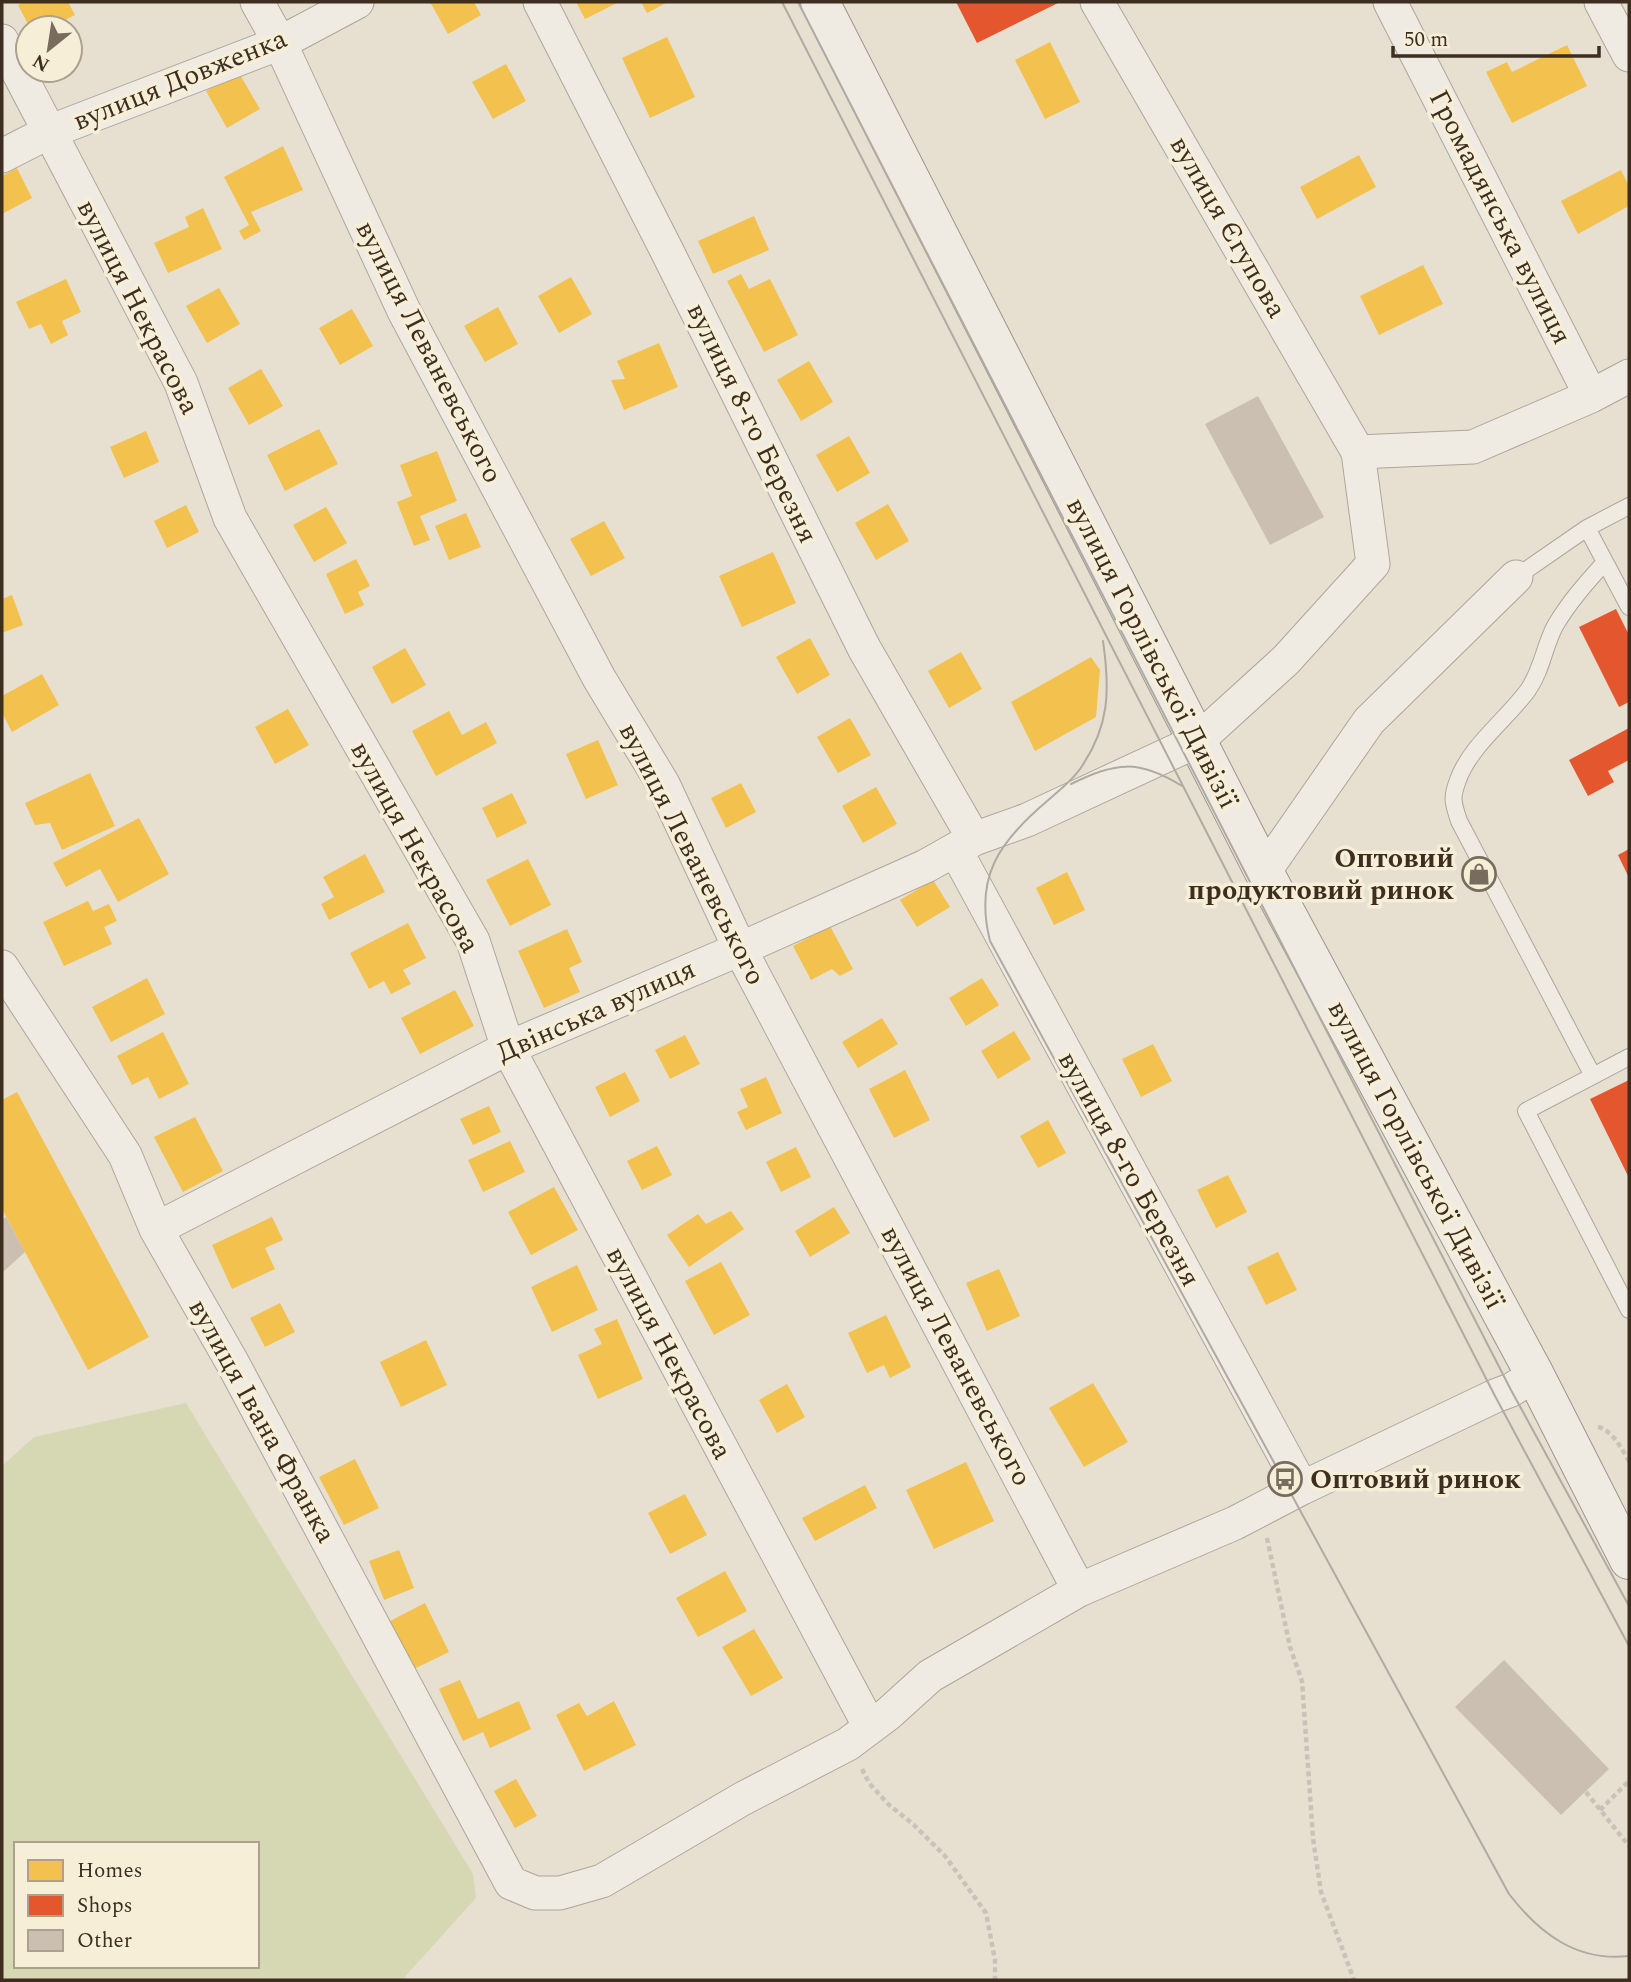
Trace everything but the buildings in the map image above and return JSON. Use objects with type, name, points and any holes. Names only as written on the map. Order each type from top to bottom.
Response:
[{"type":"main road","name":"вулиця Горлівської Дивізії","points":[[820,2],[1264,872],[1535,1375],[1629,1560]]},
{"type":"street","name":"вулиця Леваневського","points":[[257,2],[404,311],[599,678],[663,784],[740,948],[1079,1590]]},
{"type":"street","name":"вулиця Довженка","points":[[2,156],[49,132],[279,44],[357,2]]},
{"type":"street","name":"вулиця 8-го Березня","points":[[540,2],[965,845],[1302,1488]]},
{"type":"street","name":"вулиця Єгупова","points":[[1097,2],[1358,452]]},
{"type":"street","name":"Громадянська вулиця","points":[[1390,2],[1591,396]]},
{"type":"street","points":[[1601,2],[1629,55]]},
{"type":"street","name":"вулиця Некрасова","points":[[2,41],[181,383],[230,518],[473,941],[508,1048],[859,1735]]},
{"type":"street","points":[[1358,452],[1472,447],[1591,396],[1629,376]]},
{"type":"street","name":"Двінська вулиця","points":[[156,1229],[508,1048],[926,866],[965,845],[1027,820],[1197,741],[1286,660],[1373,564],[1358,452]]},
{"type":"street","points":[[1264,872],[1369,721],[1516,577]]},
{"type":"street","name":"вулиця Івана Франка","points":[[2,967],[125,1155],[156,1229],[245,1386],[511,1882],[535,1893],[560,1893],[602,1881],[742,1799],[859,1735]]},
{"type":"street","points":[[859,1735],[930,1676],[1079,1590],[1235,1523],[1302,1488],[1511,1390],[1535,1375]]},
{"type":"lane","points":[[1516,577],[1587,528],[1629,506]]},
{"type":"lane","points":[[1587,528],[1629,607]]},
{"type":"lane","points":[[1593,1076],[1459,821],[1452,801],[1458,778],[1470,758],[1527,691],[1541,668],[1554,628],[1574,598],[1605,562]]},
{"type":"lane","points":[[1629,1057],[1526,1111],[1629,1310]]},
{"type":"path","points":[[1262,1509],[1290,1647],[1302,1681],[1312,1838],[1321,1892],[1354,1980]]},
{"type":"path","points":[[859,1735],[869,1783],[945,1856],[986,1913],[995,1960],[995,1980]]},
{"type":"path","points":[[1600,1810],[1629,1781]]},
{"type":"path","points":[[1586,1792],[1629,1846]]},
{"type":"green space","points":[[186,1403],[473,1874],[476,1898],[402,1980],[2,1980],[2,1466],[34,1437]]},
{"type":"tram line","points":[[782,2],[1495,1396],[1629,1646]]},
{"type":"tram line","points":[[798,2],[1511,1390],[1629,1606]]},
{"type":"tram line","points":[[1103,641],[1107,692],[1097,738],[1076,774],[1015,832],[994,862],[985,898],[990,941],[1509,1894],[1547,1933],[1576,1950],[1610,1957],[1629,1956]]},
{"type":"tram line","points":[[1071,784],[1101,771],[1127,767],[1152,771],[1182,786]]},
{"type":"place","name":"Оптовий продуктовий ринок","points":[[1479,874]]},
{"type":"place","name":"Оптовий ринок","points":[[1285,1479]]}]
